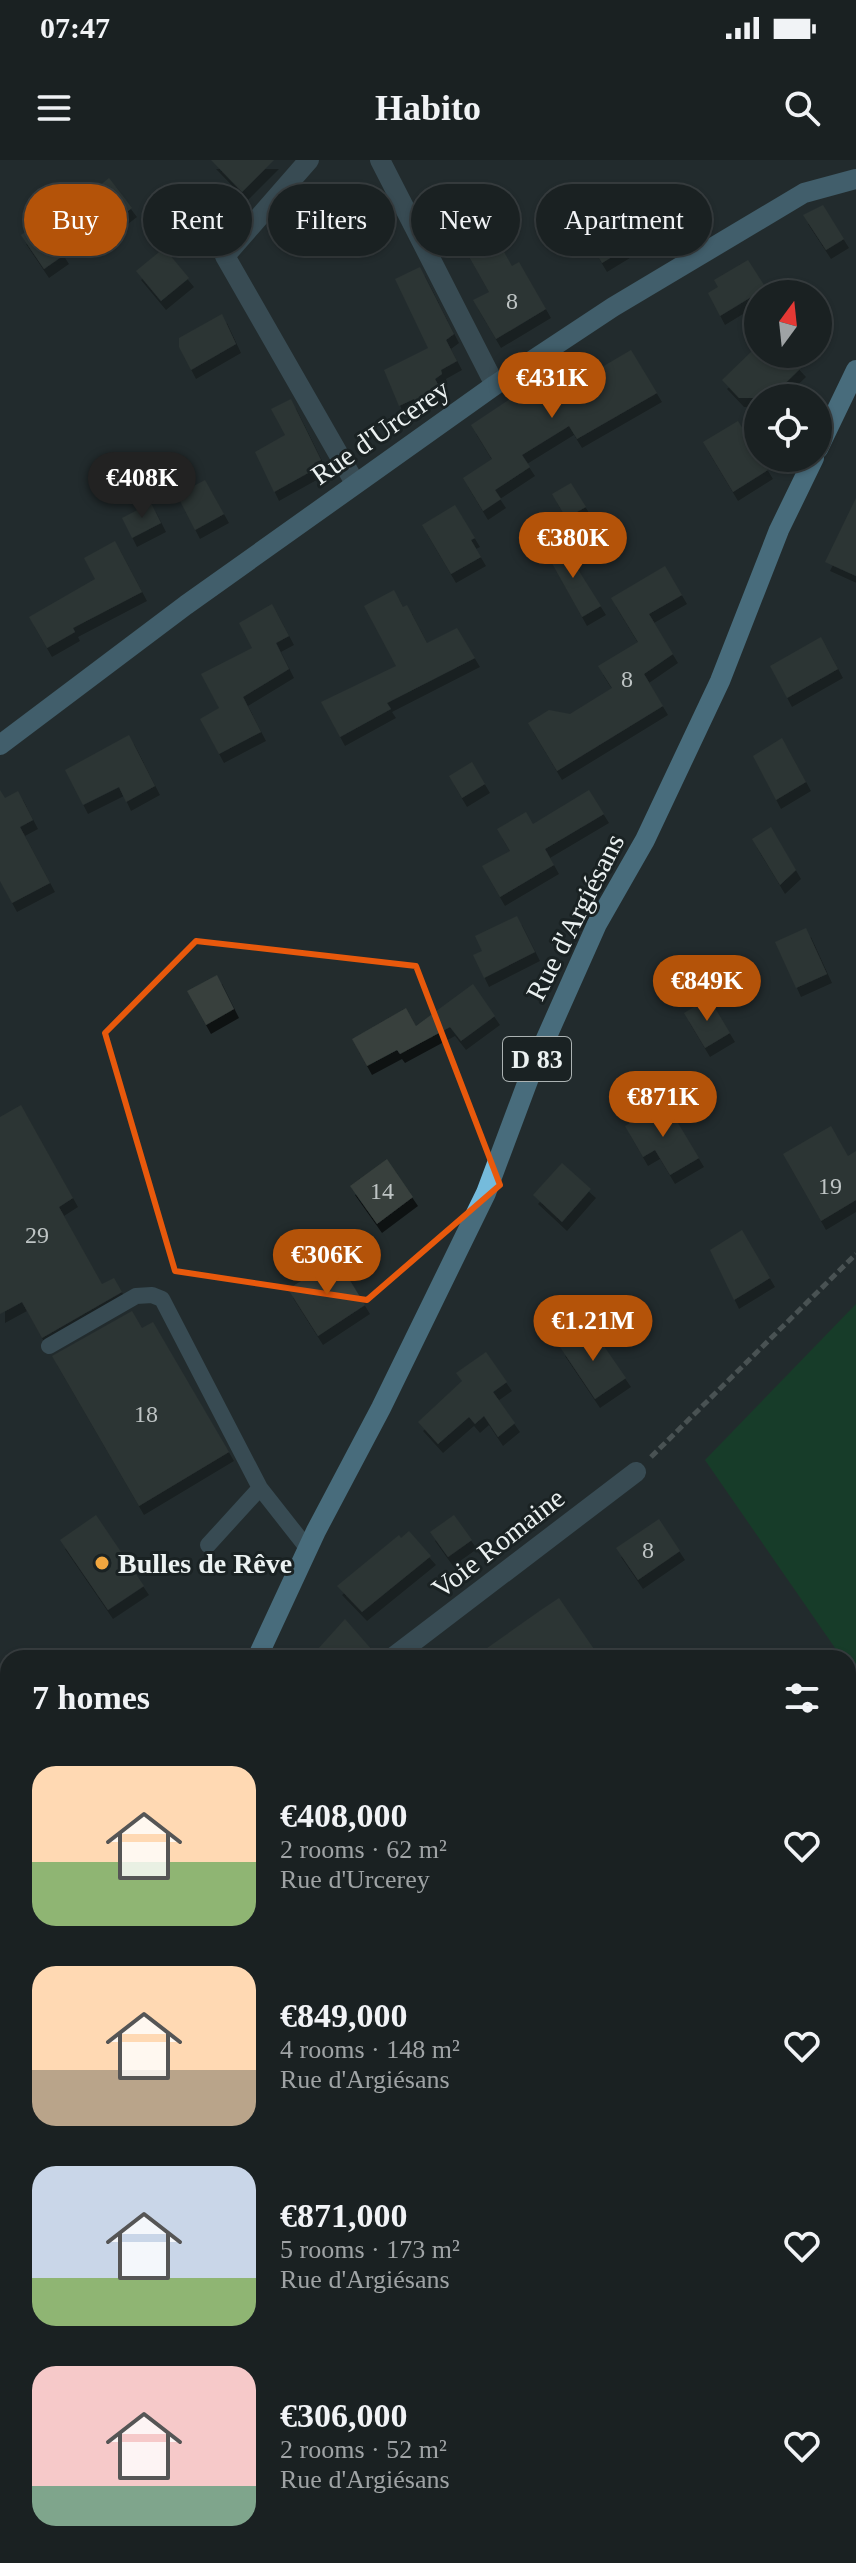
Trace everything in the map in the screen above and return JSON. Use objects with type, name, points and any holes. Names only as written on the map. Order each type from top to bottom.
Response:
[{"type":"main road","points":[[832,420],[856,370]]},
{"type":"main road","name":"Rue d'Argiésans","points":[[261,1650],[486,1193],[545,1041],[597,924],[645,840],[720,681],[779,530],[807,472]]},
{"type":"street","points":[[309,160],[225,256],[355,483]]},
{"type":"street","points":[[380,160],[495,385]]},
{"type":"street","name":"Rue d'Urcerey","points":[[0,745],[355,483],[495,385],[613,307],[804,193],[856,179]]},
{"type":"street","name":"Voie Romaine","points":[[402,1650],[636,1472]]},
{"type":"lane","points":[[49,1346],[136,1296],[162,1299],[260,1488],[308,1549]]},
{"type":"lane","points":[[208,1545],[260,1488]]},
{"type":"path","points":[[636,1472],[856,1254]]},
{"type":"highlighted area","points":[[196,941],[416,966],[500,1185],[367,1300],[175,1271],[105,1033]]},
{"type":"green space","points":[[856,1304],[856,1650],[836,1650],[705,1460]]},
{"type":"building","points":[[211,160],[274,160],[250,184],[234,184]]},
{"type":"building","points":[[823,205],[844,239],[826,250],[803,215]]},
{"type":"building","points":[[35,256],[63,256],[44,269]]},
{"type":"building","points":[[154,256],[171,256],[189,278],[161,301],[136,271]]},
{"type":"building","points":[[469,256],[506,256],[512,266],[519,262],[546,309],[496,339],[473,300],[489,292]]},
{"type":"building","points":[[598,256],[613,256],[602,263]]},
{"type":"building","points":[[748,260],[761,280],[744,280],[744,301],[720,316],[708,293],[718,287],[714,280]]},
{"type":"building","points":[[420,267],[454,334],[446,340],[457,361],[441,370],[442,374],[435,379],[440,388],[416,403],[414,399],[399,406],[384,370],[428,348],[395,279]]},
{"type":"building","points":[[222,314],[236,344],[191,370],[179,347],[179,338]]},
{"type":"building","points":[[631,350],[657,393],[577,439],[569,426],[522,455],[530,467],[495,490],[501,499],[483,511],[463,478],[492,459],[471,425],[540,379],[551,397]]},
{"type":"building","points":[[744,359],[744,368],[801,368],[784,384],[744,384],[744,398],[739,398],[722,380]]},
{"type":"building","points":[[291,399],[321,460],[314,463],[317,468],[274,492],[255,452],[285,435],[271,409]]},
{"type":"building","points":[[738,421],[744,431],[744,472],[765,472],[733,492],[703,442]]},
{"type":"building","points":[[205,480],[224,514],[195,530],[177,495]]},
{"type":"building","points":[[571,483],[586,507],[566,518],[552,494]]},
{"type":"building","points":[[856,498],[856,576],[825,562]]},
{"type":"building","points":[[151,503],[161,523],[132,538],[122,518]]},
{"type":"building","points":[[455,505],[475,538],[471,540],[481,557],[451,574],[422,525]]},
{"type":"building","points":[[115,541],[142,592],[73,628],[75,632],[47,648],[29,617],[95,579],[84,558]]},
{"type":"building","points":[[560,541],[601,606],[582,617],[545,551]]},
{"type":"building","points":[[665,566],[682,595],[649,614],[673,654],[644,674],[663,706],[557,771],[528,723],[549,710],[570,714],[612,688],[598,666],[638,642],[611,598]]},
{"type":"building","points":[[394,590],[403,607],[407,605],[427,643],[457,628],[475,658],[387,703],[391,709],[340,737],[321,702],[396,666],[364,606]]},
{"type":"building","points":[[272,604],[289,636],[276,643],[289,669],[243,697],[261,732],[219,754],[200,719],[219,708],[201,674],[252,648],[239,623]]},
{"type":"building","points":[[821,637],[838,669],[787,698],[770,666]]},
{"type":"building","points":[[129,735],[155,786],[126,802],[119,787],[83,805],[65,770]]},
{"type":"building","points":[[782,738],[806,782],[776,800],[753,756]]},
{"type":"building","points":[[472,762],[485,784],[462,798],[449,776]]},
{"type":"building","points":[[0,790],[5,798],[18,791],[33,820],[20,827],[50,883],[12,903],[0,881]]},
{"type":"building","points":[[589,790],[604,814],[545,849],[554,865],[500,897],[482,866],[510,851],[497,829],[526,812],[533,824]]},
{"type":"building","points":[[771,827],[796,870],[780,885],[752,839]]},
{"type":"building","points":[[517,916],[535,952],[484,978],[473,955],[482,951],[475,936]]},
{"type":"building","points":[[806,928],[827,974],[796,988],[775,942]]},
{"type":"building","points":[[217,975],[234,1009],[206,1025],[187,991]]},
{"type":"building","points":[[473,984],[495,1016],[461,1041],[450,1027],[400,1054],[397,1050],[367,1066],[352,1039],[406,1008],[416,1026]]},
{"type":"building","points":[[709,998],[730,1033],[705,1048],[684,1013]]},
{"type":"building","points":[[666,1103],[699,1158],[670,1175],[655,1150],[643,1157],[625,1126]]},
{"type":"building","points":[[21,1105],[73,1198],[59,1207],[102,1284],[114,1278],[122,1292],[42,1338],[22,1302],[0,1314],[0,1117]]},
{"type":"building","points":[[831,1126],[848,1156],[856,1151],[856,1200],[821,1221],[783,1154]]},
{"type":"building","points":[[387,1159],[413,1197],[377,1224],[350,1186]]},
{"type":"building","points":[[562,1163],[591,1189],[562,1222],[533,1195]]},
{"type":"building","points":[[742,1230],[770,1278],[734,1300],[710,1250]]},
{"type":"building","points":[[337,1259],[365,1305],[318,1336],[288,1289]]},
{"type":"building","points":[[132,1311],[142,1328],[153,1322],[229,1452],[139,1506],[52,1356]]},
{"type":"building","points":[[590,1326],[626,1378],[595,1399],[560,1347]]},
{"type":"building","points":[[486,1352],[507,1382],[493,1392],[515,1423],[498,1437],[484,1416],[475,1424],[469,1417],[438,1444],[418,1422],[462,1381],[456,1373]]},
{"type":"building","name":"Bulles de Rêve","points":[[96,1515],[144,1586],[108,1610],[60,1540]]},
{"type":"building","points":[[454,1515],[472,1540],[448,1557],[430,1532]]},
{"type":"building","points":[[659,1519],[680,1551],[638,1580],[616,1548]]},
{"type":"building","points":[[409,1531],[431,1556],[362,1612],[337,1586],[399,1535],[401,1538]]},
{"type":"building","points":[[559,1598],[595,1650],[484,1650]]},
{"type":"building","points":[[345,1619],[372,1650],[317,1650]]},
{"type":"place","name":"Bulles de Rêve","points":[[102,1563]]}]
